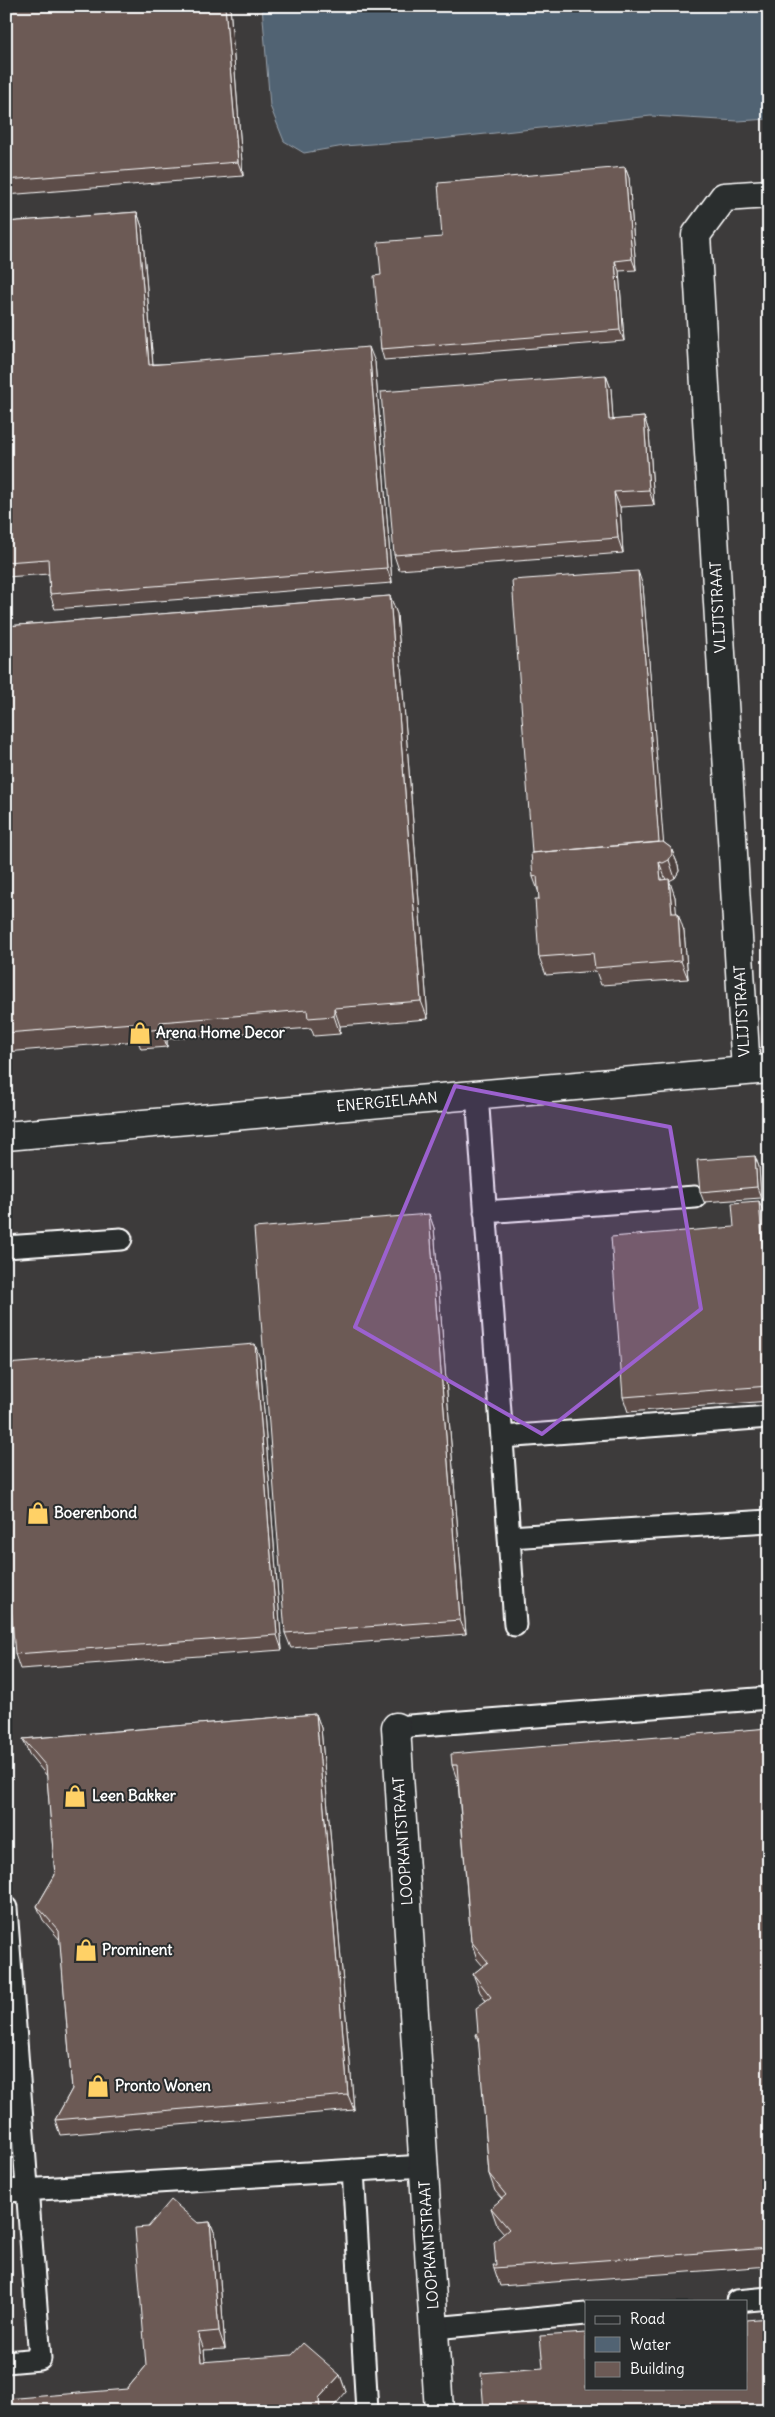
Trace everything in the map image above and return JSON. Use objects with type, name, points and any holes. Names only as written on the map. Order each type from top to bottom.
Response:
[{"type":"street","name":"VLIJTSTRAAT","points":[[757,1070],[696,235],[724,197],[769,194]]},
{"type":"street","name":"ENERGIELAAN","points":[[6,1136],[757,1070]]},
{"type":"street","name":"LOOPKANTSTRAAT","points":[[396,1727],[439,2411]]},
{"type":"lane","points":[[476,1094],[515,1625]]},
{"type":"lane","points":[[485,1212],[695,1197]]},
{"type":"lane","points":[[6,1247],[120,1239]]},
{"type":"lane","points":[[502,1437],[769,1417]]},
{"type":"lane","points":[[509,1537],[769,1520]]},
{"type":"lane","name":"LOOPKANTSTRAAT","points":[[396,1727],[769,1698]]},
{"type":"lane","points":[[6,1908],[17,2191],[40,2359],[6,2362]]},
{"type":"lane","points":[[17,2191],[424,2166]]},
{"type":"lane","points":[[353,2170],[367,2411]]},
{"type":"lane","points":[[748,2300],[769,2298]]},
{"type":"lane","name":"LOOPKANTSTRAAT","points":[[434,2328],[585,2314]]},
{"type":"highlighted area","points":[[455,1086],[670,1127],[701,1309],[542,1434],[355,1327]]},
{"type":"shaded area","points":[[6,6],[769,6],[769,2411],[6,2411]]},
{"type":"water","points":[[262,6],[769,6],[769,119],[738,121],[651,116],[440,139],[344,146],[304,153],[284,141],[270,106]]},
{"type":"building","points":[[6,6],[225,6],[238,162],[6,180]]},
{"type":"building","points":[[625,167],[632,259],[615,261],[620,330],[381,349],[374,276],[381,275],[378,242],[442,237],[438,183]]},
{"type":"building","points":[[137,212],[149,365],[369,347],[387,568],[50,594],[48,559],[6,562],[6,222]]},
{"type":"building","points":[[765,241],[769,241],[769,294]]},
{"type":"building","points":[[606,375],[609,420],[644,417],[649,490],[614,492],[618,538],[394,555],[381,392]]},
{"type":"building","points":[[638,571],[659,842],[532,853],[512,580]]},
{"type":"building","points":[[390,596],[421,1001],[334,1008],[334,1016],[308,1018],[307,1010],[160,1022],[161,1029],[135,1032],[134,1023],[6,1033],[6,626]]},
{"type":"building","points":[[663,842],[671,848],[672,854],[669,860],[663,863],[659,862],[661,880],[669,879],[672,913],[678,913],[681,961],[595,968],[593,953],[539,957],[535,899],[539,899],[537,876],[533,877],[531,853]]},
{"type":"building","points":[[755,1156],[757,1187],[700,1192],[697,1160]]},
{"type":"building","points":[[759,1201],[769,1325],[769,1386],[623,1397],[611,1237],[734,1227],[732,1203]]},
{"type":"building","points":[[429,1214],[460,1620],[285,1633],[254,1228]]},
{"type":"building","points":[[255,1344],[277,1635],[15,1654],[6,1547],[6,1364]]},
{"type":"building","points":[[316,1714],[348,2095],[55,2120],[72,2089],[59,1931],[37,1906],[55,1875],[46,1766],[23,1739]]},
{"type":"building","points":[[769,1728],[769,2248],[494,2268],[493,2265],[496,2265],[494,2242],[509,2229],[491,2208],[506,2195],[489,2174],[478,2035],[476,2035],[478,2032],[476,2008],[491,1997],[473,1974],[488,1962],[471,1941],[457,1765],[452,1765],[451,1754]]},
{"type":"building","points":[[171,2200],[198,2223],[210,2222],[219,2331],[198,2333],[201,2362],[292,2355],[303,2343],[340,2375],[319,2398],[320,2411],[6,2411],[6,2399],[127,2389],[146,2366],[135,2228],[148,2227]]},
{"type":"building","points":[[769,2318],[769,2411],[484,2411],[481,2373],[543,2368],[540,2336],[585,2333],[585,2390],[748,2390],[748,2320]]},
{"type":"place","name":"Arena Home Decor","points":[[140,1033]]},
{"type":"place","name":"Boerenbond","points":[[38,1513]]},
{"type":"place","name":"Leen Bakker","points":[[75,1796]]},
{"type":"place","name":"Prominent","points":[[86,1950]]},
{"type":"place","name":"Pronto Wonen","points":[[98,2086]]}]
